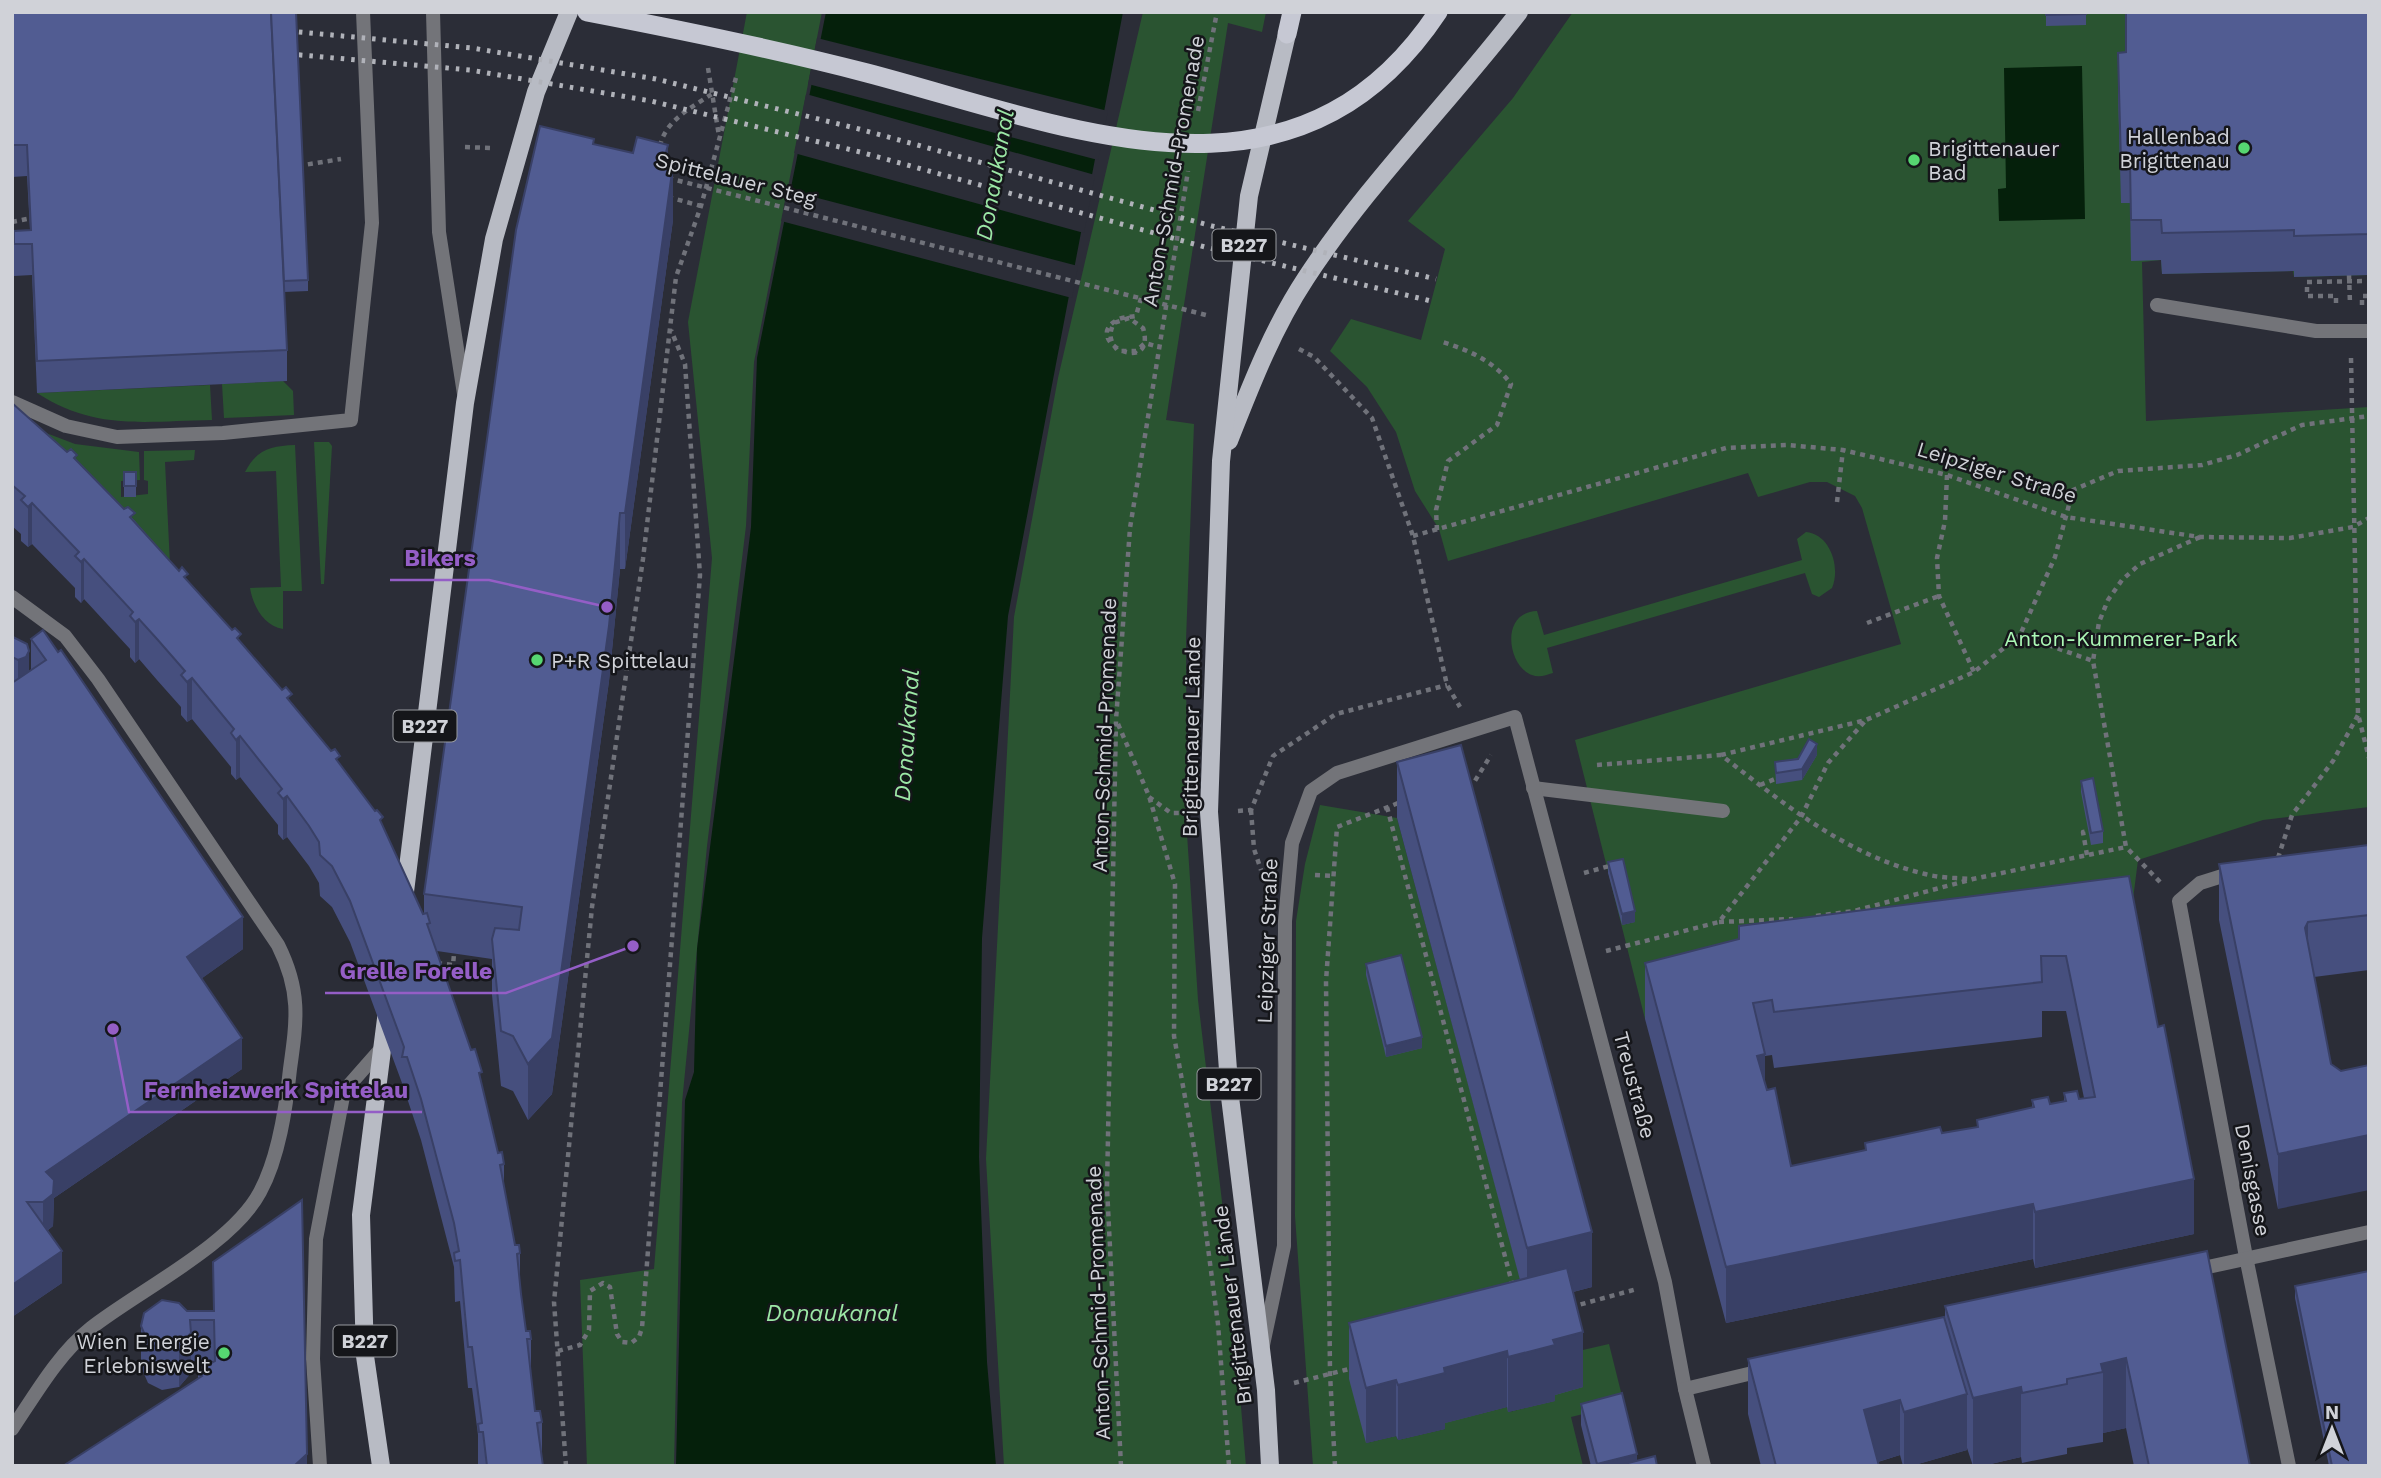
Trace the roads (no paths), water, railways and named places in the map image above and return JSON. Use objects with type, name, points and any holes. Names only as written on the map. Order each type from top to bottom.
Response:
[{"type":"highway","points":[[587,12],[779,51],[1068,128],[1147,142],[1216,146],[1269,137],[1316,120],[1362,94],[1396,65],[1438,12]]},
{"type":"highway","name":"Brigittenauer Lände","points":[[1287,34],[1292,12]]},
{"type":"main road","name":"B227","points":[[401,922],[465,403],[494,239],[536,92],[569,12]]},
{"type":"main road","points":[[1221,461],[1263,357],[1304,279],[1354,210],[1484,58],[1519,12]]},
{"type":"main road","name":"Brigittenauer Lände","points":[[1270,1466],[1266,1390],[1230,1097],[1209,813],[1221,461],[1249,196],[1287,34]]},
{"type":"main road","name":"B227","points":[[381,1466],[366,1356],[361,1215],[389,998]]},
{"type":"street","points":[[12,402],[66,426],[117,437],[223,433],[351,420],[372,223],[363,12]]},
{"type":"street","points":[[433,12],[439,232],[465,403]]},
{"type":"street","points":[[2157,306],[2316,331],[2369,331]]},
{"type":"street","points":[[12,597],[65,636],[99,679],[278,945],[292,972],[298,1008],[288,1089],[271,1165],[260,1194],[237,1222],[167,1276],[89,1329],[62,1357],[12,1429]]},
{"type":"street","name":"Treustraße","points":[[1515,717],[1665,1282],[1685,1389],[1704,1466]]},
{"type":"street","name":"Leipziger Straße","points":[[1262,1354],[1284,1246],[1285,921],[1292,843],[1311,791],[1337,773],[1515,717]]},
{"type":"street","points":[[1533,788],[1723,811]]},
{"type":"street","name":"Denisgasse","points":[[2278,858],[2200,883],[2179,901],[2246,1257],[2289,1466]]},
{"type":"street","points":[[320,1466],[313,1359],[316,1239],[344,1091],[381,1049]]},
{"type":"street","points":[[2179,1273],[2369,1233]]},
{"type":"street","points":[[1685,1389],[1778,1367]]},
{"type":"water","name":"Donaukanal","points":[[826,12],[1123,12],[1008,616],[982,938],[979,1157],[987,1362],[996,1466],[676,1466],[685,1100],[694,1072],[697,949],[751,527],[757,358]]},
{"type":"water","points":[[2082,66],[2085,219],[1999,221],[1998,189],[2006,188],[2004,68]]},
{"type":"railway","points":[[278,30],[472,48],[656,79],[859,129],[1212,226],[1436,279]]},
{"type":"railway","points":[[278,53],[470,70],[651,101],[860,152],[1205,247],[1431,301]]},
{"type":"place","name":"Hallenbad Brigittenau","points":[[2244,148]]},
{"type":"place","name":"Brigittenauer Bad","points":[[1914,160]]},
{"type":"place","name":"Bikers","points":[[607,607]]},
{"type":"place","name":"P+R Spittelau","points":[[537,660]]},
{"type":"place","name":"Grelle Forelle","points":[[633,946]]},
{"type":"place","name":"Fernheizwerk Spittelau","points":[[113,1029]]},
{"type":"place","name":"Wien Energie Erlebniswelt","points":[[224,1353]]},
{"type":"park label","name":"Anton-Kummerer-Park","points":[[2121,638]]}]
